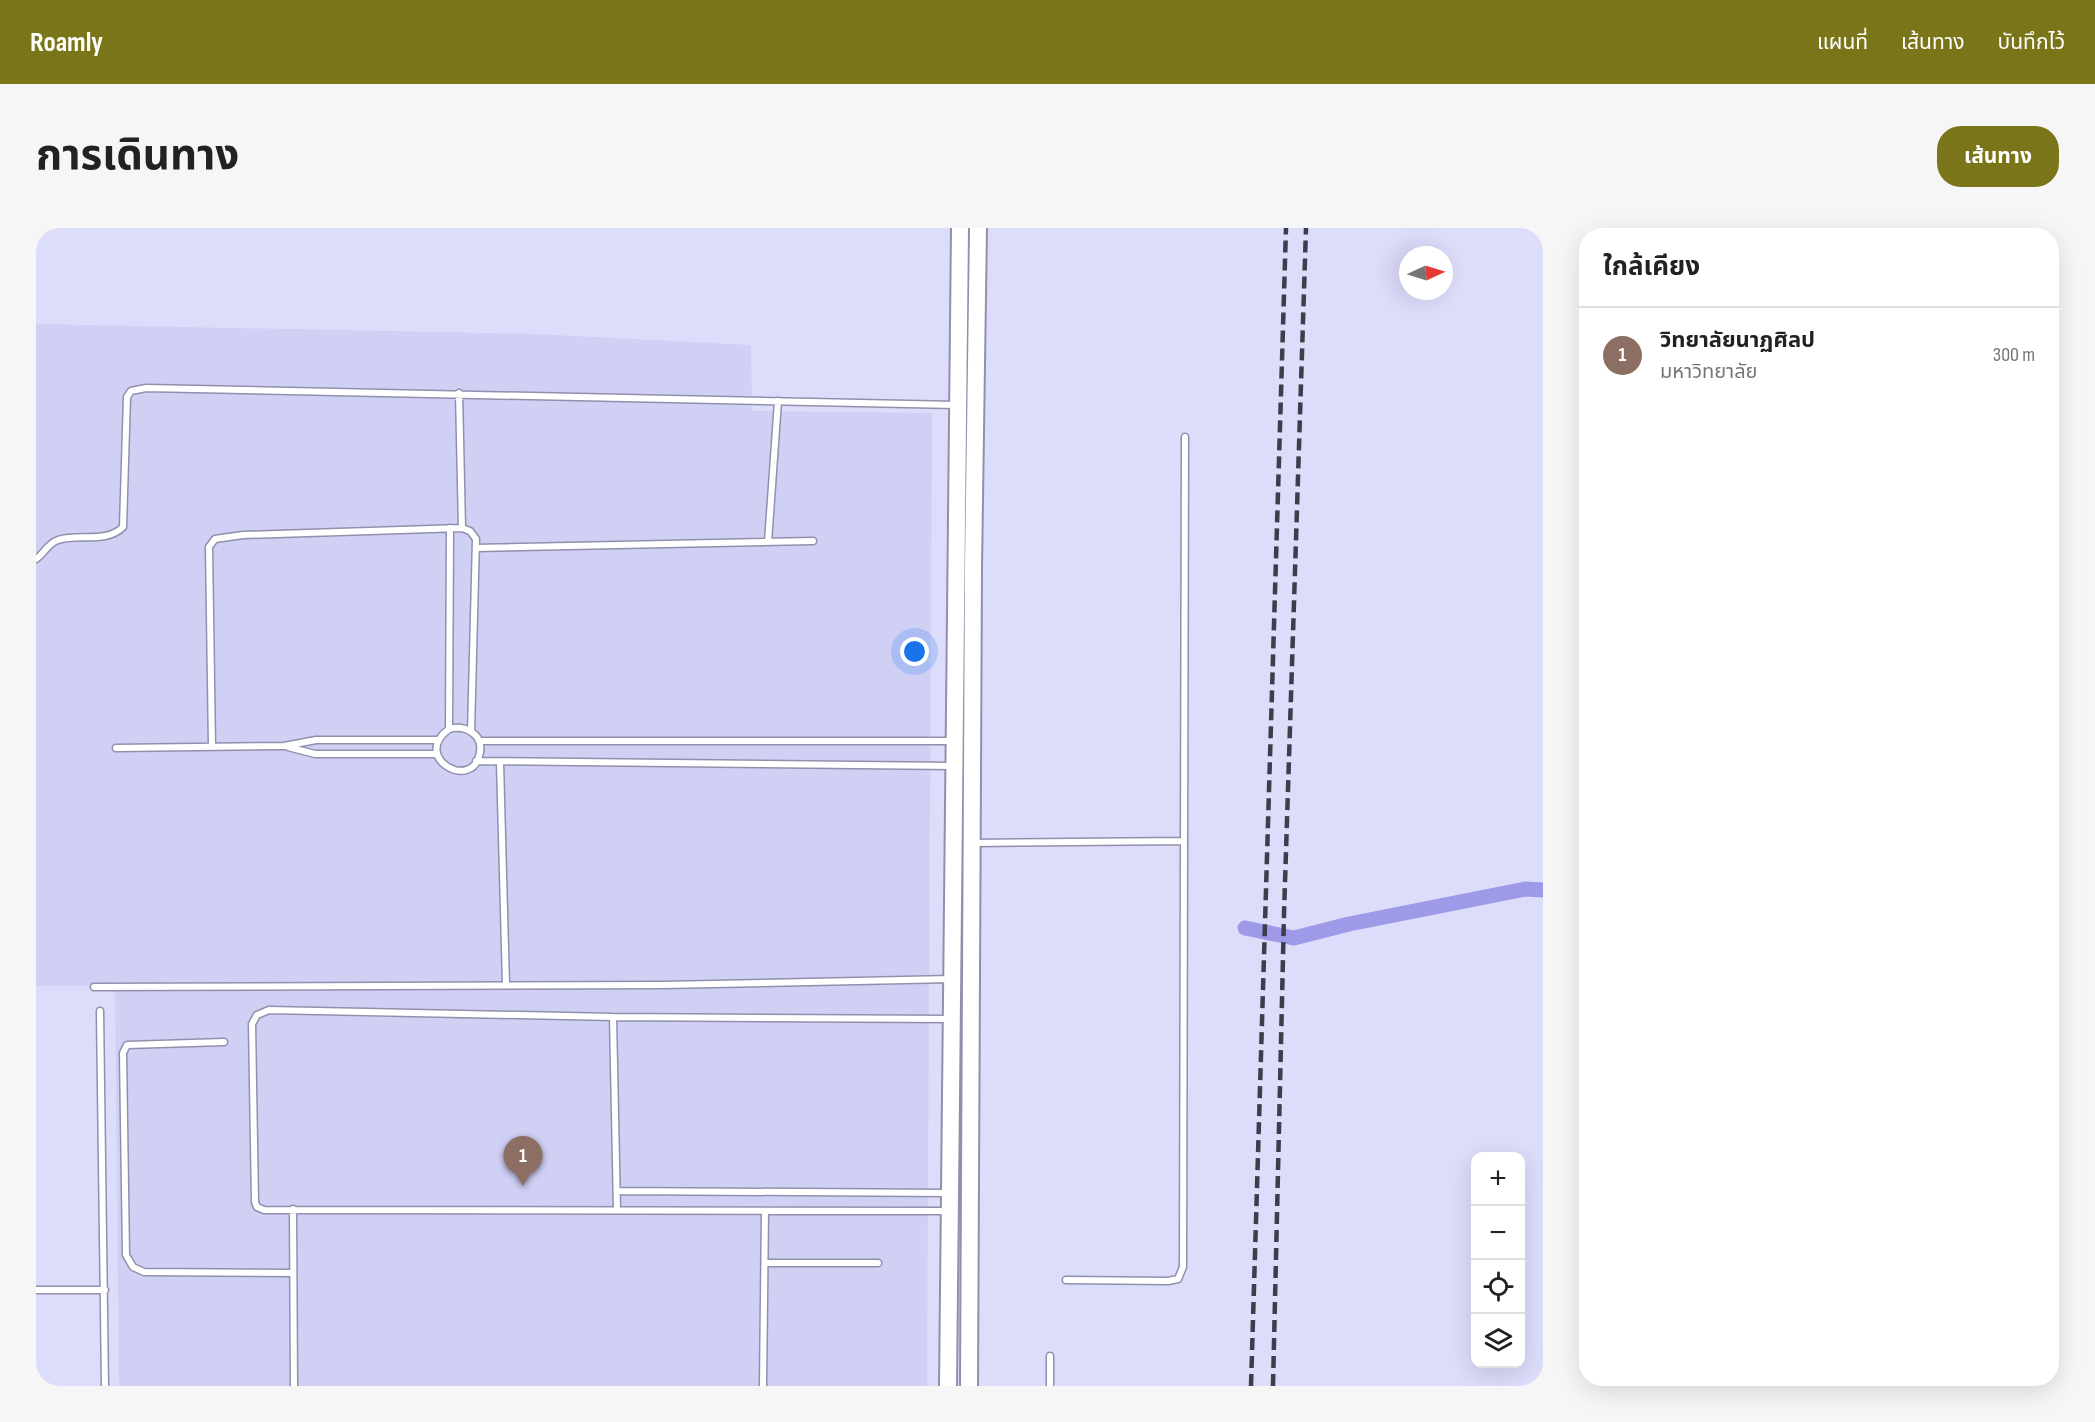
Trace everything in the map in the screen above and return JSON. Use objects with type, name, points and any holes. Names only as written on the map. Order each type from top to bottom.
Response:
[{"type":"main road","points":[[948,1386],[960,228]]},
{"type":"main road","points":[[969,1386],[972,766],[978,228]]},
{"type":"main road","points":[[955,741],[973,741]]},
{"type":"main road","points":[[955,766],[972,766]]},
{"type":"main road","points":[[950,1214],[969,1217]]},
{"type":"lane","points":[[36,559],[57,540],[108,536],[118,533],[123,527],[126,408],[131,391],[146,388],[957,405]]},
{"type":"lane","points":[[459,393],[462,528]]},
{"type":"lane","points":[[768,542],[778,401]]},
{"type":"lane","points":[[1066,1280],[1168,1281],[1178,1279],[1182,1274],[1185,437]]},
{"type":"lane","points":[[449,729],[450,528]]},
{"type":"lane","points":[[212,747],[209,547],[215,539],[243,535],[450,528],[470,531],[476,539],[471,732]]},
{"type":"lane","points":[[476,548],[813,541]]},
{"type":"lane","points":[[463,728],[471,732],[479,741],[479,755],[476,761],[465,770],[451,770],[440,761],[437,754],[438,740],[449,729],[463,728]]},
{"type":"lane","points":[[116,748],[284,746],[316,740],[438,740]]},
{"type":"lane","points":[[479,741],[955,741]]},
{"type":"lane","points":[[284,746],[315,754],[437,754]]},
{"type":"lane","points":[[476,761],[955,766]]},
{"type":"lane","points":[[500,762],[506,985]]},
{"type":"lane","points":[[972,843],[1184,841]]},
{"type":"lane","points":[[94,987],[506,985],[952,979]]},
{"type":"lane","points":[[950,1214],[617,1210],[264,1210],[257,1207],[255,1202],[252,1024],[257,1015],[269,1010],[613,1017],[952,1019]]},
{"type":"lane","points":[[100,1011],[105,1386]]},
{"type":"lane","points":[[613,1017],[617,1210]]},
{"type":"lane","points":[[224,1042],[127,1045],[123,1053],[126,1255],[133,1267],[144,1272],[293,1273]]},
{"type":"lane","points":[[617,1191],[950,1192]]},
{"type":"lane","points":[[293,1209],[294,1386]]},
{"type":"lane","points":[[763,1386],[765,1211]]},
{"type":"lane","points":[[765,1263],[878,1263]]},
{"type":"lane","points":[[36,1290],[105,1290]]},
{"type":"lane","points":[[1050,1356],[1050,1386]]},
{"type":"shaded area","points":[[36,324],[535,334],[751,345],[752,411],[932,413],[927,1386],[119,1386],[115,986],[36,986]]},
{"type":"waterway","points":[[1245,928],[1294,938],[1349,924],[1525,889],[1543,890]]},
{"type":"railway","points":[[1251,1386],[1286,228]]},
{"type":"railway","points":[[1273,1386],[1284,914],[1306,228]]},
{"type":"place","name":"วิทยาลัยนาฏศิลป","points":[[523,1186]]}]
